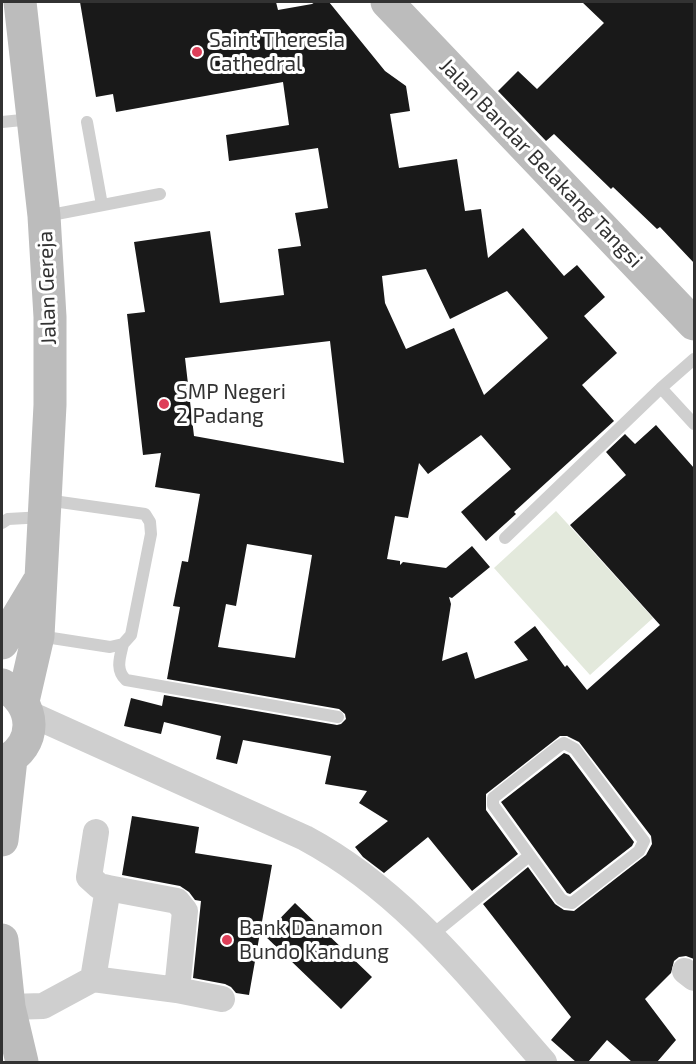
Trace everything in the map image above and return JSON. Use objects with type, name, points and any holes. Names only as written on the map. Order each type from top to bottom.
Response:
[{"type":"main road","name":"Jalan Gereja","points":[[6,761],[21,750],[27,739],[29,726],[17,700],[38,636],[50,394],[50,317],[44,216],[17,121],[20,2]]},
{"type":"main road","name":"Jalan Bandar Belakang Tangsi","points":[[387,2],[694,324]]},
{"type":"main road","points":[[2,643],[42,576]]},
{"type":"main road","points":[[2,840],[6,761]]},
{"type":"main road","points":[[2,940],[9,1007],[22,1062]]},
{"type":"street","points":[[17,700],[335,854],[358,870],[432,935],[544,1062]]},
{"type":"street","points":[[96,832],[89,877],[99,886],[177,901],[182,905],[185,911],[177,990]]},
{"type":"street","points":[[93,979],[108,888]]},
{"type":"street","points":[[9,1007],[44,1006],[93,979],[177,990],[222,999]]},
{"type":"lane","points":[[87,122],[102,205]]},
{"type":"lane","points":[[44,216],[160,194]]},
{"type":"lane","points":[[505,538],[694,359]]},
{"type":"lane","points":[[661,388],[694,424]]},
{"type":"lane","points":[[2,523],[8,519],[45,508],[145,514],[150,522],[151,534],[131,635],[123,644],[119,674],[126,680],[338,717]]},
{"type":"lane","points":[[38,636],[110,647],[123,644]]},
{"type":"lane","points":[[564,743],[571,745],[641,836],[644,841],[643,847],[572,903],[561,899],[529,856],[493,805],[493,798],[559,746],[564,743]]},
{"type":"lane","points":[[432,935],[529,856]]},
{"type":"shaded area","points":[[556,511],[653,618],[590,675],[494,568]]},
{"type":"building","points":[[80,2],[276,2],[278,10],[315,2],[329,2],[385,71],[406,86],[410,111],[390,114],[399,168],[457,159],[465,211],[481,209],[488,258],[523,228],[564,276],[577,265],[605,297],[584,316],[617,353],[582,385],[614,421],[514,512],[516,514],[486,541],[461,512],[511,469],[481,435],[428,474],[419,463],[408,518],[395,516],[387,559],[400,561],[400,565],[403,562],[446,568],[472,546],[490,567],[452,598],[449,597],[451,604],[442,661],[467,652],[475,679],[528,660],[514,642],[535,626],[565,667],[567,665],[587,690],[660,625],[570,525],[626,475],[606,452],[625,434],[635,444],[656,425],[694,468],[694,959],[686,956],[674,961],[671,973],[645,999],[676,1040],[657,1062],[632,1062],[607,1040],[588,1062],[576,1062],[551,1040],[571,1017],[483,904],[528,867],[555,904],[564,910],[574,911],[646,855],[652,844],[651,836],[579,742],[567,736],[560,736],[486,794],[486,810],[518,854],[472,891],[428,837],[384,873],[363,857],[355,847],[388,821],[359,803],[367,791],[325,784],[331,756],[243,740],[237,764],[216,759],[221,736],[164,722],[161,734],[124,726],[131,698],[162,706],[164,695],[337,725],[346,719],[345,714],[339,709],[167,679],[180,607],[173,606],[182,561],[188,562],[200,494],[155,487],[161,453],[143,455],[127,314],[145,312],[134,242],[210,231],[220,303],[284,295],[278,249],[301,246],[295,213],[328,208],[318,148],[229,161],[226,135],[289,125],[283,82],[116,112],[113,94],[96,97]],"holes":[[[426,269],[450,319],[507,291],[548,338],[484,395],[454,328],[406,349],[385,303],[382,276]],[[330,341],[344,463],[194,436],[185,358]],[[247,544],[312,555],[295,658],[218,647],[226,604],[236,606]]]},
{"type":"building","points":[[582,2],[694,2],[694,263],[660,227],[657,229],[613,187],[611,189],[554,134],[546,141],[498,91],[518,71],[537,89],[604,23]]},
{"type":"building","points":[[564,753],[569,755],[634,842],[632,846],[570,894],[567,893],[501,802]]},
{"type":"building","name":"Bank Danamon Bundo Kandung","points":[[132,816],[199,827],[195,853],[272,865],[249,995],[236,993],[225,984],[193,978],[201,901],[195,900],[180,886],[122,875]]},
{"type":"building","points":[[295,903],[372,977],[341,1009],[264,935]]},
{"type":"place","name":"Saint Theresia Cathedral","points":[[197,52]]},
{"type":"place","name":"SMP Negeri 2 Padang","points":[[164,404]]},
{"type":"place","name":"Bank Danamon Bundo Kandung","points":[[227,940]]}]
